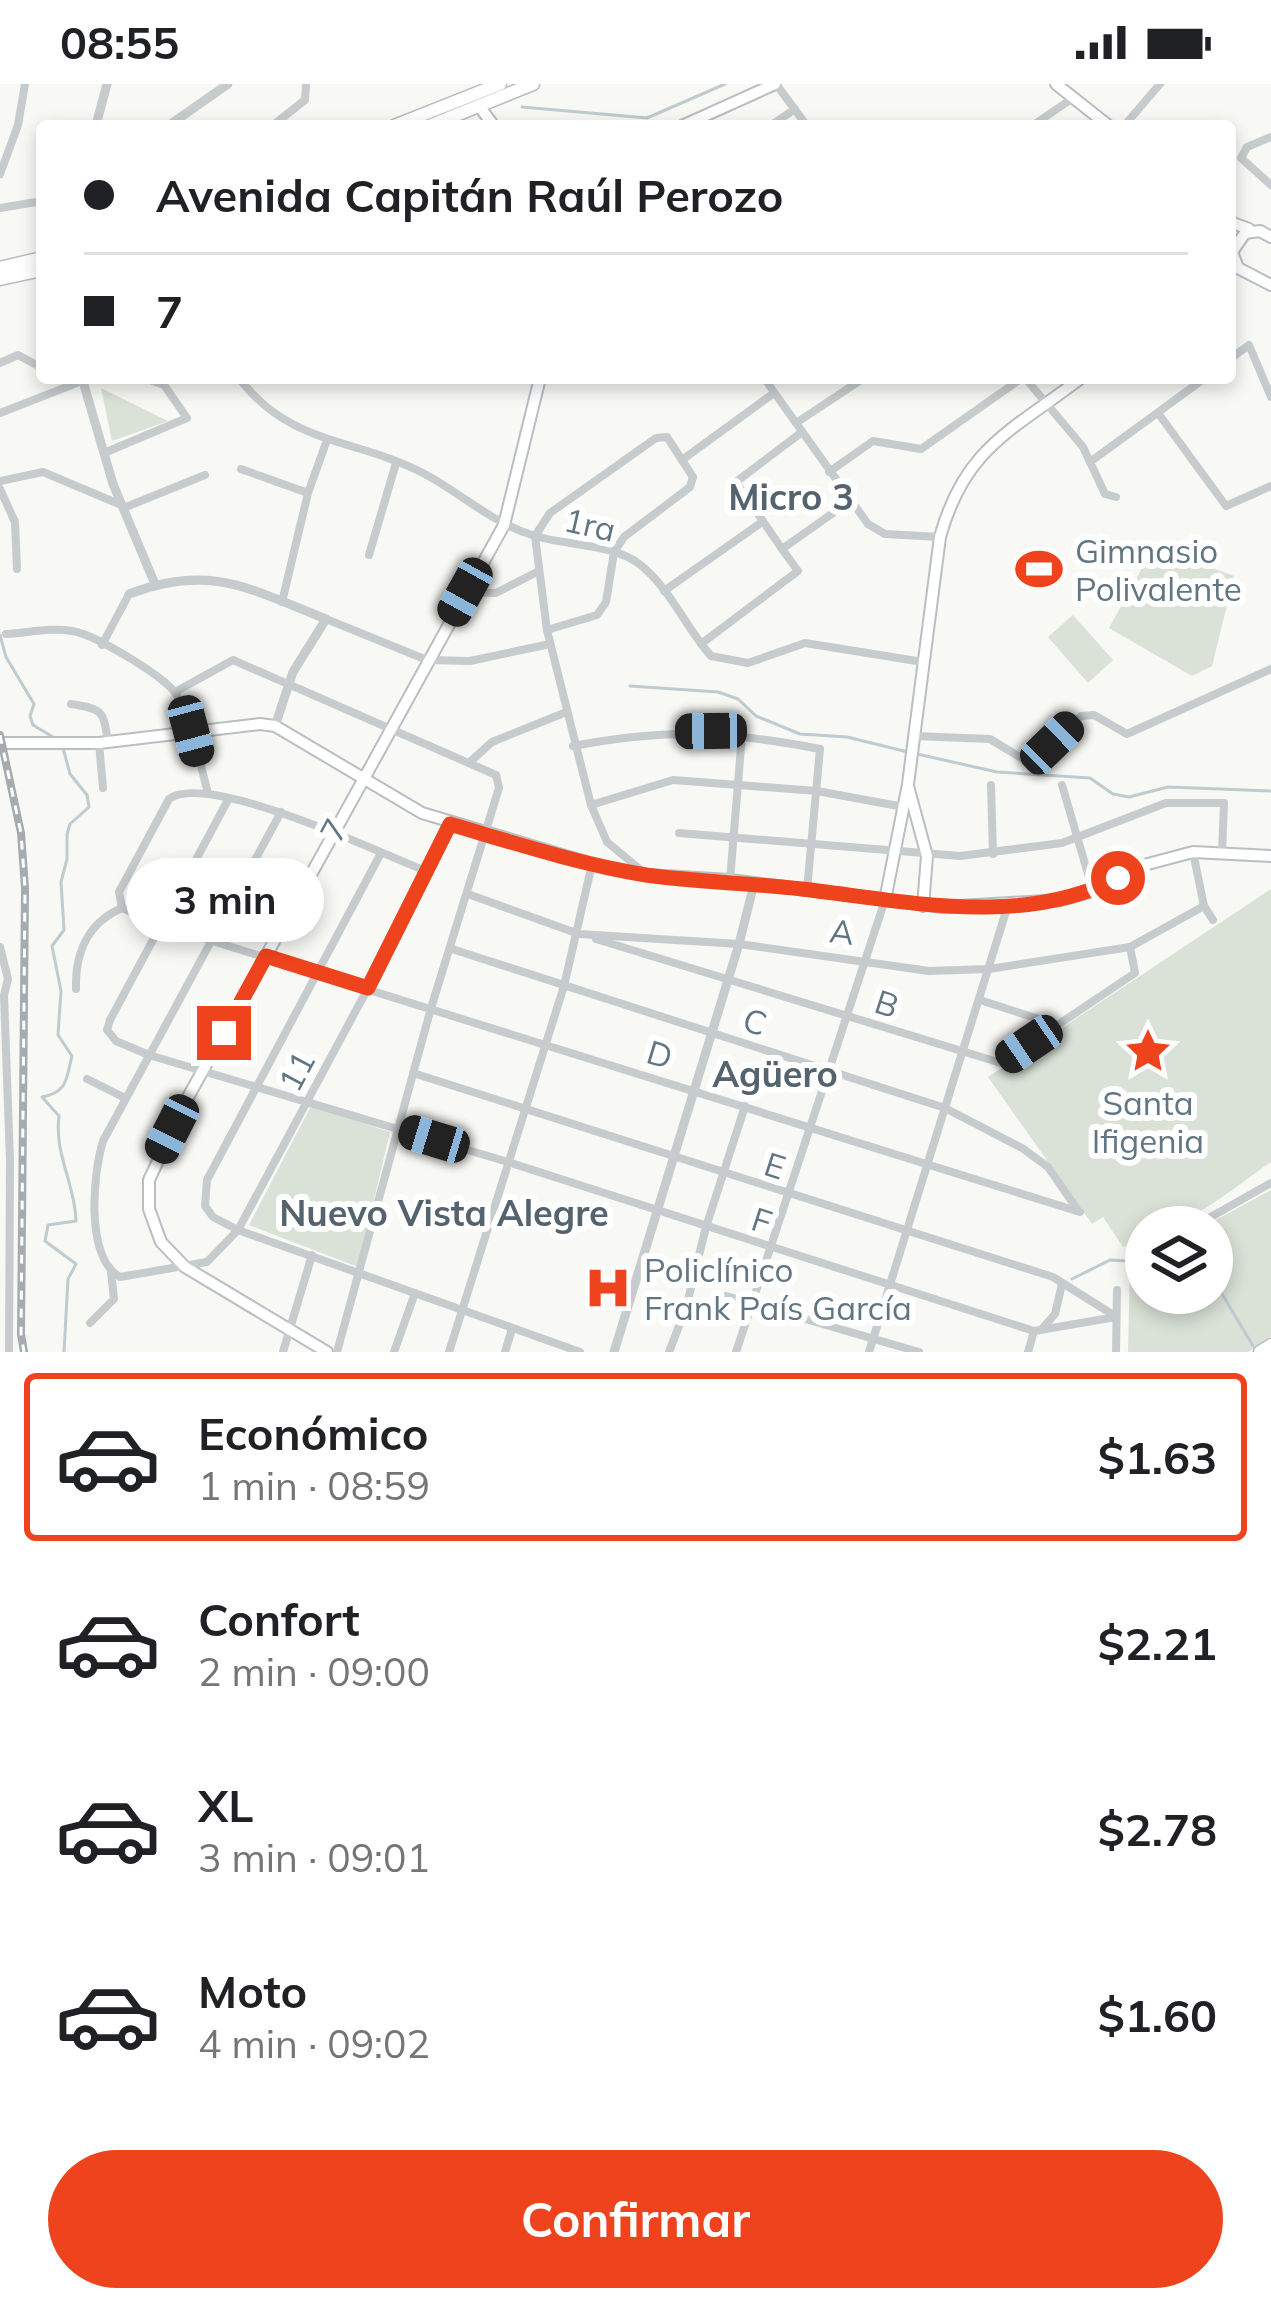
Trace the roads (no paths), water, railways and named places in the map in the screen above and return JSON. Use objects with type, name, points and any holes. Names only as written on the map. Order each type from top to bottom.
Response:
[{"type":"main road","points":[[436,120],[470,92],[533,84]]},
{"type":"main road","points":[[695,120],[776,84]]},
{"type":"main road","points":[[1056,84],[1101,120]]},
{"type":"main road","points":[[409,120],[494,85]]},
{"type":"main road","points":[[470,92],[490,120]]},
{"type":"main road","points":[[1236,224],[1265,233]]},
{"type":"main road","points":[[1236,247],[1265,233]]},
{"type":"main road","points":[[0,268],[36,259]]},
{"type":"main road","points":[[1236,274],[1257,275],[1270,269]]},
{"type":"main road","points":[[0,279],[36,271]]},
{"type":"main road","points":[[1257,275],[1271,285]]},
{"type":"main road","name":"7","points":[[185,1267],[161,1242],[149,1209],[149,1180],[202,1072],[504,525],[539,384]]},
{"type":"main road","points":[[885,900],[908,784],[940,537],[949,503],[966,471],[984,451],[1074,384]]},
{"type":"main road","points":[[0,742],[73,745],[275,726],[406,805],[484,834],[648,875],[730,880],[923,906],[1061,900],[1093,891],[1144,865],[1193,852],[1271,856]]},
{"type":"main road","points":[[908,784],[927,856],[923,906]]},
{"type":"main road","points":[[185,1267],[327,1352]]},
{"type":"main road","points":[[1260,1352],[1271,1345]]},
{"type":"street","points":[[0,174],[18,125],[25,84]]},
{"type":"street","points":[[99,120],[107,84]]},
{"type":"street","points":[[176,120],[228,84]]},
{"type":"street","points":[[279,120],[304,100],[306,84]]},
{"type":"street","points":[[776,84],[803,120]]},
{"type":"street","points":[[1129,120],[1160,84]]},
{"type":"street","points":[[1041,120],[1073,98]]},
{"type":"street","points":[[779,120],[795,109]]},
{"type":"street","points":[[1271,137],[1247,147],[1241,158],[1271,185]]},
{"type":"street","points":[[0,208],[36,202]]},
{"type":"street","points":[[1236,355],[1249,345],[1271,397]]},
{"type":"street","points":[[0,363],[18,355],[36,365]]},
{"type":"street","points":[[0,413],[71,384]]},
{"type":"street","points":[[79,384],[155,584]]},
{"type":"street","points":[[104,453],[187,418],[159,384]]},
{"type":"street","name":"1ra","points":[[243,384],[270,414],[433,478],[504,525],[614,552],[638,563],[664,591],[700,644]]},
{"type":"street","points":[[768,384],[868,524],[885,534],[940,537]]},
{"type":"street","points":[[856,384],[736,482],[798,572],[700,644],[711,656],[748,663],[806,644],[923,662]]},
{"type":"street","points":[[830,472],[872,441],[921,449],[1015,384]]},
{"type":"street","points":[[1029,384],[1083,447],[1105,494],[1116,497]]},
{"type":"street","points":[[1090,462],[1196,384]]},
{"type":"street","points":[[682,460],[774,393]]},
{"type":"street","points":[[1158,412],[1226,506],[1271,486]]},
{"type":"street","points":[[547,630],[597,615],[606,602],[614,552],[624,537],[690,487],[694,477],[667,437],[656,438],[550,514],[536,536],[547,630],[591,806],[607,842],[648,875]]},
{"type":"street","points":[[282,602],[308,493],[327,440]]},
{"type":"street","points":[[369,555],[396,463]]},
{"type":"street","points":[[241,469],[308,493]]},
{"type":"street","points":[[17,569],[15,522],[0,485],[43,472],[123,506],[206,475]]},
{"type":"street","points":[[782,549],[850,501]]},
{"type":"street","points":[[664,591],[762,522]]},
{"type":"street","points":[[465,592],[496,592],[537,572]]},
{"type":"street","points":[[102,645],[128,594],[194,578],[227,580],[427,660],[470,661],[550,644]]},
{"type":"street","points":[[275,726],[289,685],[326,619]]},
{"type":"street","points":[[6,634],[68,630],[142,667],[175,692],[208,793]]},
{"type":"street","points":[[175,692],[233,660],[496,775],[499,788],[431,1008],[337,1352]]},
{"type":"street","points":[[912,746],[990,739],[1023,759],[1036,758],[1081,716],[1094,715],[1127,734],[1271,669]]},
{"type":"street","points":[[71,704],[98,709],[104,715],[103,788]]},
{"type":"street","points":[[471,761],[492,742],[565,713]]},
{"type":"street","points":[[573,746],[642,733],[742,735],[820,749],[807,890]]},
{"type":"street","points":[[730,880],[742,735]]},
{"type":"street","points":[[591,806],[673,780],[740,782],[904,807]]},
{"type":"street","points":[[992,785],[993,854]]},
{"type":"street","points":[[1062,785],[1093,891]]},
{"type":"street","points":[[76,989],[77,954],[103,918],[122,908],[119,892],[169,799],[182,792],[208,793],[281,812],[426,871]]},
{"type":"street","points":[[149,1055],[106,1030],[228,800]]},
{"type":"street","points":[[679,832],[927,856],[993,854],[1077,839],[1166,803],[1224,803],[1222,853]]},
{"type":"street","points":[[90,1323],[114,1300],[111,1272],[100,1252],[94,1175],[103,1141],[281,812]]},
{"type":"street","name":"11","points":[[111,1272],[130,1278],[215,1258],[238,1230],[450,824]]},
{"type":"street","points":[[1193,852],[1204,906],[1213,920]]},
{"type":"street","points":[[381,854],[204,1192],[206,1206],[213,1217],[238,1230],[580,1352]]},
{"type":"street","points":[[448,1352],[564,986],[592,864]]},
{"type":"street","points":[[614,1352],[754,884]]},
{"type":"street","name":"A","points":[[468,895],[579,934],[739,944],[928,971],[989,969],[1130,947],[1204,906]]},
{"type":"street","points":[[736,1352],[885,900]]},
{"type":"street","points":[[869,1352],[1008,904]]},
{"type":"street","name":"D","points":[[122,908],[161,926],[1079,1212]]},
{"type":"street","name":"B","points":[[579,934],[1001,1063],[1135,973],[1130,947]]},
{"type":"street","points":[[0,947],[8,980],[2,995],[10,1161],[9,1352]]},
{"type":"street","name":"C","points":[[452,949],[945,1108],[1048,1167],[1079,1212]]},
{"type":"street","points":[[980,1000],[1057,1025]]},
{"type":"street","name":"F","points":[[149,1055],[508,1162],[1038,1330],[1116,1317]]},
{"type":"street","name":"E","points":[[413,1072],[1062,1283],[1116,1317]]},
{"type":"street","points":[[87,1079],[125,1097]]},
{"type":"street","points":[[669,1352],[745,1106]]},
{"type":"street","points":[[1230,1206],[1271,1183]]},
{"type":"street","points":[[283,1352],[312,1256]]},
{"type":"street","points":[[1028,1352],[1038,1330],[1055,1314],[1062,1283]]},
{"type":"street","points":[[1116,1352],[1117,1290]]},
{"type":"street","points":[[394,1352],[415,1293]]},
{"type":"street","points":[[726,1296],[920,1352]]},
{"type":"street","points":[[505,1352],[512,1329]]},
{"type":"waterway","points":[[522,107],[647,118],[725,84]]},
{"type":"waterway","points":[[0,635],[6,657],[34,704],[33,725],[58,740]]},
{"type":"waterway","points":[[630,686],[718,692],[738,699],[756,716],[800,734],[847,737],[908,752]]},
{"type":"waterway","points":[[63,748],[70,774],[87,795],[89,807],[70,824],[67,834],[61,882],[64,930],[52,946],[61,991],[58,1035],[72,1056],[61,1088],[42,1097],[59,1116],[59,1143],[76,1221],[48,1225],[45,1241],[76,1264],[68,1279],[64,1352]]},
{"type":"waterway","points":[[917,754],[997,772],[1090,778],[1113,794],[1129,797],[1168,787],[1271,791]]},
{"type":"waterway","points":[[1072,1279],[1110,1260],[1125,1261]]},
{"type":"waterway","points":[[1233,1312],[1253,1346]]},
{"type":"railway","points":[[0,735],[21,833],[25,888],[24,1352]]},
{"type":"place","name":"Gimnasio Polivalente","points":[[1039,569]]},
{"type":"place","name":"Santa Ifigenia","points":[[1148,1051]]},
{"type":"place","name":"Policlínico Frank País García","points":[[608,1288]]},
{"type":"district","name":"Micro 3","points":[[791,496]]},
{"type":"district","name":"Agüero","points":[[775,1073]]},
{"type":"district","name":"Nuevo Vista Alegre","points":[[444,1212]]}]
